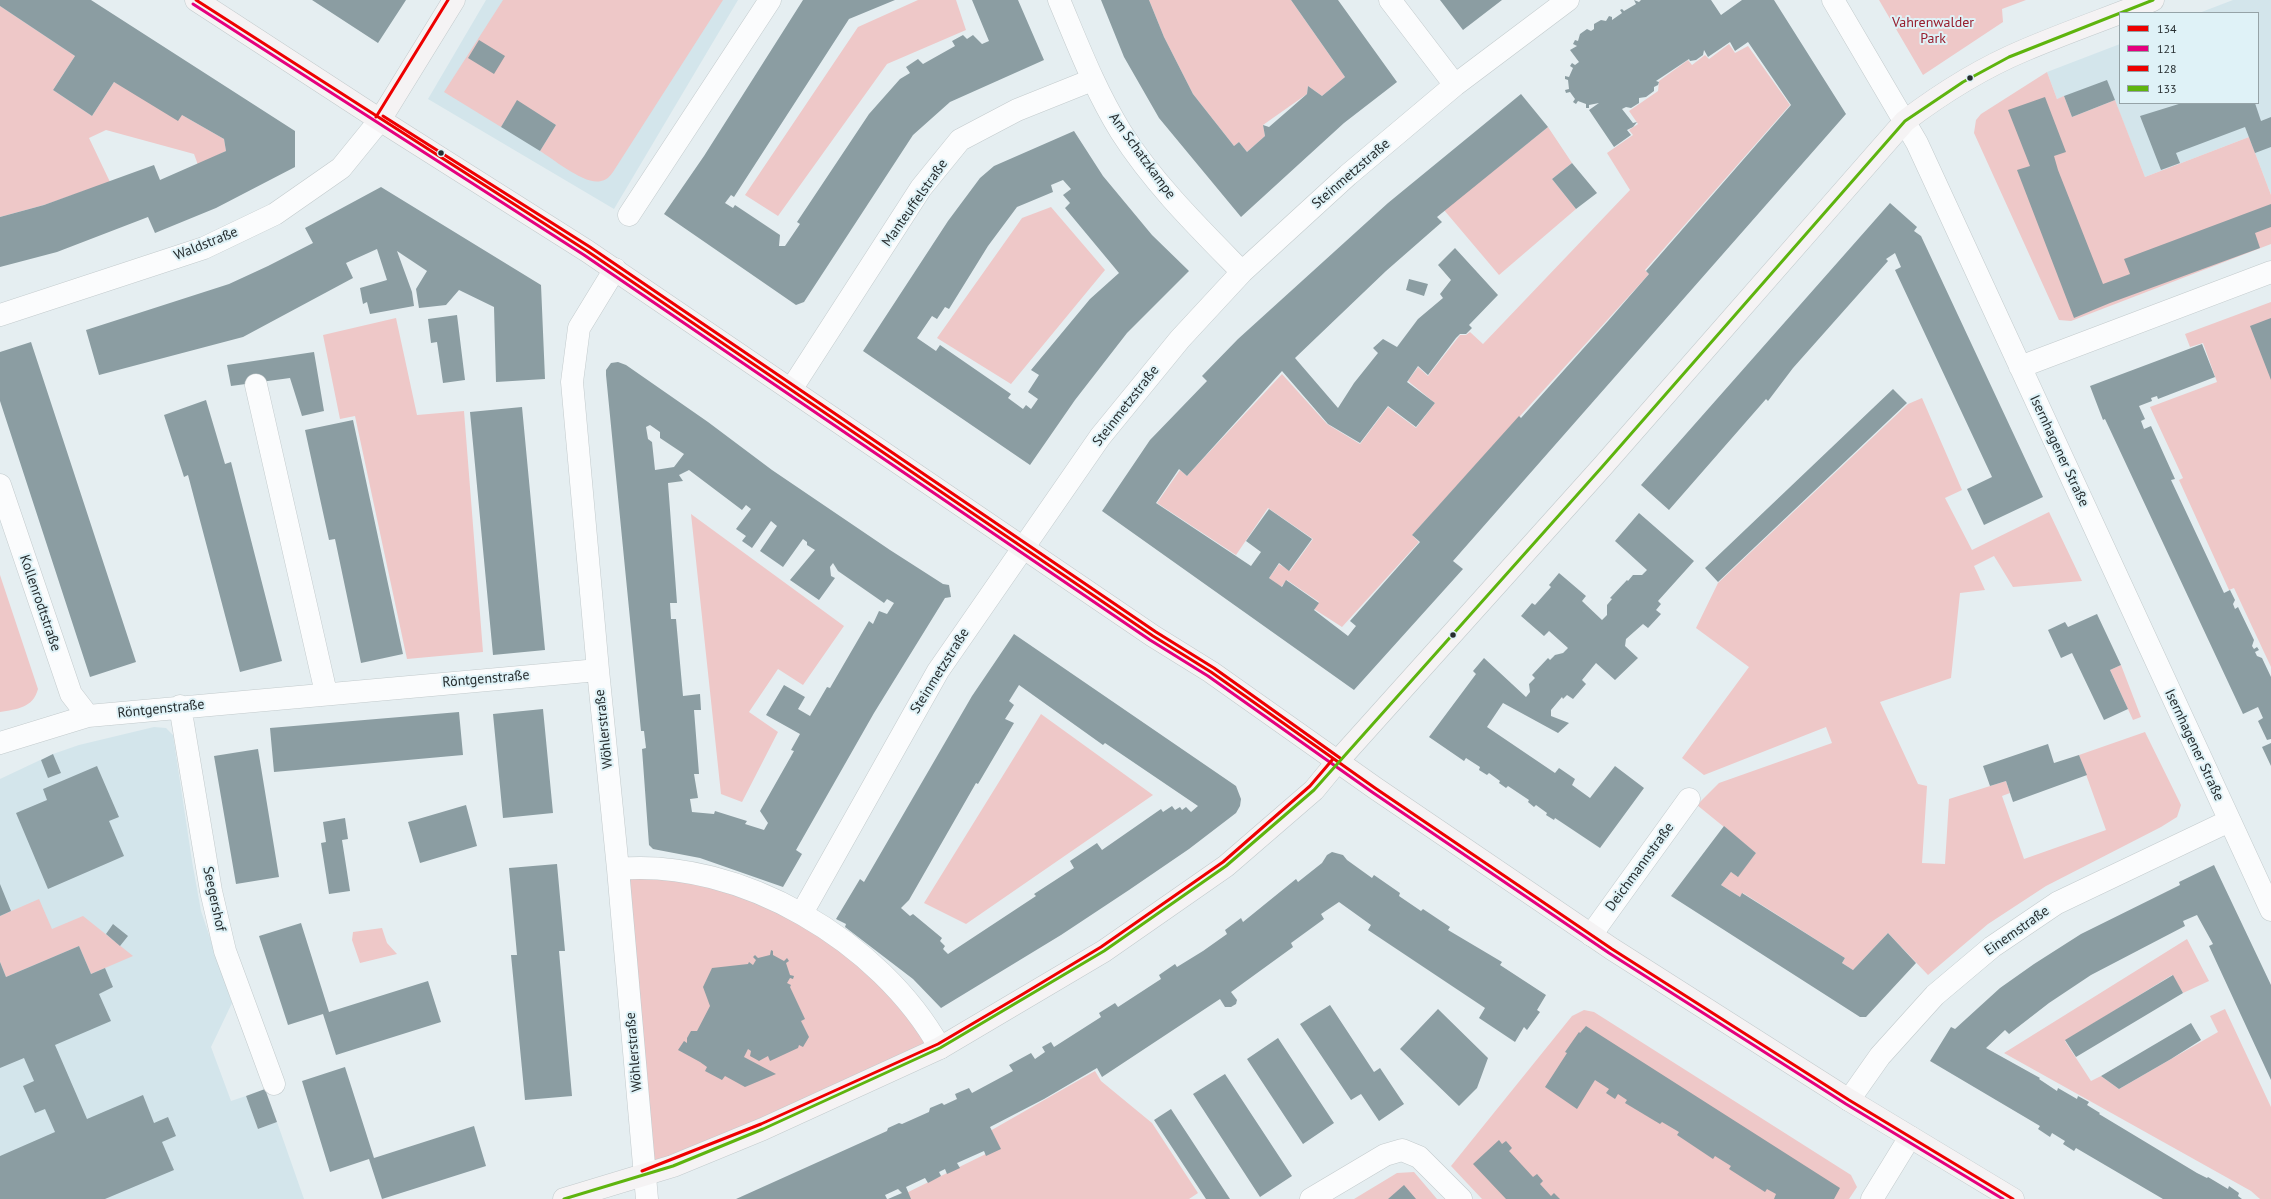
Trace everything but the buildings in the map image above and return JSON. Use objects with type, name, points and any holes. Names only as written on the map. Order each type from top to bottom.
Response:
[{"type":"street","points":[[196,0],[380,120],[615,269],[792,388],[1153,636],[1211,672],[1337,762],[1591,935],[1849,1100],[2013,1199]]},
{"type":"street","points":[[380,120],[454,0]]},
{"type":"street","points":[[629,215],[770,0]]},
{"type":"street","name":"Am Schatzkampe","points":[[1059,0],[1092,80],[1122,132],[1162,187],[1242,272]]},
{"type":"street","points":[[1390,0],[1455,85]]},
{"type":"street","name":"Steinmetzstraße","points":[[802,913],[938,671],[1100,437],[1180,339],[1242,272],[1348,175],[1455,85],[1568,0]]},
{"type":"street","name":"Isernhagener Straße","points":[[1833,0],[1917,143],[2271,910]]},
{"type":"street","points":[[2122,12],[2153,0]]},
{"type":"street","points":[[564,1199],[644,1176],[763,1129],[940,1048],[1104,951],[1226,866],[1314,790],[1337,762],[1602,467],[1905,121],[1936,98],[1975,75],[2024,50],[2119,13]]},
{"type":"street","name":"Manteuffelstraße","points":[[792,388],[921,188],[960,140],[1017,110],[1092,80]]},
{"type":"street","name":"Waldstraße","points":[[0,315],[204,248],[275,214],[341,168],[380,120]]},
{"type":"street","name":"Wöhlerstraße","points":[[615,269],[579,328],[572,382],[618,869],[647,1199]]},
{"type":"street","points":[[2020,367],[2271,272]]},
{"type":"street","points":[[256,385],[326,693]]},
{"type":"street","name":"Kollenrodtstraße","points":[[0,485],[71,694],[88,716]]},
{"type":"street","name":"Röntgenstraße","points":[[0,743],[88,716],[180,706],[598,670]]},
{"type":"street","name":"Seegershof","points":[[180,706],[211,891],[225,951],[274,1084]]},
{"type":"street","name":"Deichmannstraße","points":[[1591,935],[1689,799]]},
{"type":"street","name":"Einemstraße","points":[[1849,1100],[1880,1056],[1935,995],[1992,947],[2057,903],[2229,821]]},
{"type":"street","points":[[618,869],[642,867],[701,874],[748,890],[802,913],[850,947],[895,986],[925,1022],[940,1048]]},
{"type":"street","points":[[1872,1199],[1910,1137]]},
{"type":"street","points":[[1311,1199],[1384,1155],[1402,1150],[1419,1157],[1461,1199]]},
{"type":"shaded area","points":[[486,0],[738,0],[614,209],[428,99]]},
{"type":"shaded area","points":[[2233,0],[2271,0],[2271,195],[2249,137],[2145,177],[2107,81],[2057,99],[2047,72],[2119,44],[2119,104],[2259,104],[2259,12],[2202,12]]},
{"type":"shaded area","points":[[154,727],[166,728],[173,735],[201,911],[232,1003],[211,1047],[231,1101],[246,1096],[258,1129],[277,1122],[304,1199],[0,1199],[0,779],[53,754],[79,745]]},
{"type":"green space","points":[[503,0],[723,0],[613,172],[605,180],[595,181],[587,180],[579,176],[540,151],[556,125],[517,101],[501,127],[444,92]]},
{"type":"green space","points":[[918,0],[956,0],[966,30],[887,64],[778,216],[745,195],[858,27]]},
{"type":"green space","points":[[1149,0],[1291,0],[1345,77],[1322,96],[1308,86],[1307,94],[1263,125],[1265,136],[1247,152],[1239,142],[1234,146],[1193,94],[1164,37]]},
{"type":"green space","name":"Vahrenwalder Park","points":[[1879,0],[2026,0],[2002,9],[2003,22],[1923,75]]},
{"type":"green space","points":[[0,6],[75,56],[53,90],[92,116],[114,82],[182,115],[224,139],[226,151],[198,165],[194,154],[106,130],[89,138],[110,182],[44,205],[0,217]]},
{"type":"green space","points":[[1729,44],[1735,53],[1748,46],[1790,105],[1645,270],[1649,274],[1412,535],[1419,542],[1342,627],[1314,609],[1319,602],[1287,580],[1281,587],[1269,578],[1279,564],[1290,571],[1313,539],[1268,508],[1236,555],[1157,503],[1180,470],[1187,476],[1282,374],[1327,424],[1360,444],[1388,407],[1416,428],[1435,403],[1408,381],[1418,367],[1428,376],[1460,335],[1466,335],[1470,332],[1483,344],[1630,190],[1607,153],[1633,135],[1629,130],[1638,124],[1629,111],[1658,91],[1659,81],[1688,60],[1692,65],[1705,55],[1709,59]]},
{"type":"green space","points":[[2047,72],[2057,99],[2064,96],[2072,117],[2115,100],[2145,177],[2249,137],[2271,195],[2271,244],[2071,321],[2059,320],[1974,133],[1976,120],[1981,114]]},
{"type":"green space","points":[[1548,127],[1572,163],[1552,179],[1576,209],[1499,275],[1444,210]]},
{"type":"green space","points":[[1051,207],[1105,270],[1011,384],[937,338],[1022,218]]},
{"type":"green space","points":[[2271,302],[2271,667],[2234,588],[2229,590],[2179,480],[2183,478],[2150,407],[2217,382],[2203,343],[2190,347],[2185,334]]},
{"type":"green space","points":[[396,318],[417,415],[464,411],[483,652],[407,659],[355,416],[340,419],[323,335]]},
{"type":"green space","points":[[1922,398],[1962,490],[1945,498],[1972,550],[2049,512],[2082,581],[2013,587],[1994,556],[1974,566],[1985,590],[1960,593],[1951,678],[1880,702],[1918,784],[1927,786],[1922,863],[1945,864],[1949,799],[2006,781],[2010,793],[2002,796],[2024,859],[2106,830],[2079,755],[2145,732],[2181,805],[2177,817],[2161,827],[2046,886],[1988,924],[1928,975],[1888,933],[1853,970],[1842,963],[1845,958],[1743,893],[1740,897],[1721,885],[1731,872],[1738,876],[1756,853],[1697,805],[1719,783],[1832,743],[1826,727],[1704,775],[1682,758],[1749,667],[1696,628],[1718,583],[1908,404]]},
{"type":"green space","points":[[691,514],[844,626],[803,685],[778,669],[749,712],[778,732],[742,802],[721,794]]},
{"type":"green space","points":[[0,575],[38,689],[36,695],[28,704],[0,712]]},
{"type":"green space","points":[[2121,665],[2141,717],[2133,720],[2110,670]]},
{"type":"green space","points":[[1041,714],[1153,795],[966,924],[924,903]]},
{"type":"green space","points":[[618,869],[701,874],[850,947],[940,1048],[644,1176]]},
{"type":"green space","points":[[39,899],[52,929],[83,916],[133,956],[91,974],[79,946],[6,977],[0,962],[0,916]]},
{"type":"green space","points":[[382,928],[387,943],[397,954],[360,963],[352,940],[353,932]]},
{"type":"green space","points":[[2187,939],[2209,981],[2183,993],[2172,975],[2065,1041],[2091,1081],[2101,1076],[2119,1089],[2218,1032],[2210,1016],[2225,1009],[2271,1107],[2271,1199],[2260,1199],[2251,1191],[2004,1053]]},
{"type":"green space","points":[[1584,1010],[1594,1012],[1851,1175],[1857,1187],[1849,1199],[1482,1199],[1451,1166],[1572,1016]]},
{"type":"green space","points":[[1095,1071],[1101,1081],[1152,1123],[1198,1193],[1189,1199],[894,1199],[998,1148],[990,1131]]},
{"type":"green space","points":[[1414,1172],[1437,1199],[1354,1199],[1397,1173]]},
{"type":"transit line","name":"134","points":[[196,0],[587,251],[1153,636],[1211,672],[1375,788],[1612,949],[1849,1100],[2013,1199]]},
{"type":"transit line","name":"128","points":[[376,117],[448,0]]},
{"type":"transit line","name":"133","points":[[2123,12],[2153,0]]},
{"type":"transit line","name":"121","points":[[193,4],[584,255],[1150,640],[1208,676],[1372,792],[1609,953],[1846,1104],[2003,1199]]},
{"type":"transit line","name":"133","points":[[564,1199],[673,1166],[763,1129],[940,1048],[1104,951],[1226,866],[1314,790],[1602,467],[1905,121],[1963,82],[2009,57],[2119,13]]},
{"type":"transit line","name":"128","points":[[383,116],[590,247],[1156,632],[1214,668],[1340,758]]},
{"type":"transit line","name":"128","points":[[642,1171],[761,1124],[938,1044],[1023,994],[1101,947],[1223,862],[1310,786],[1333,759]]}]
